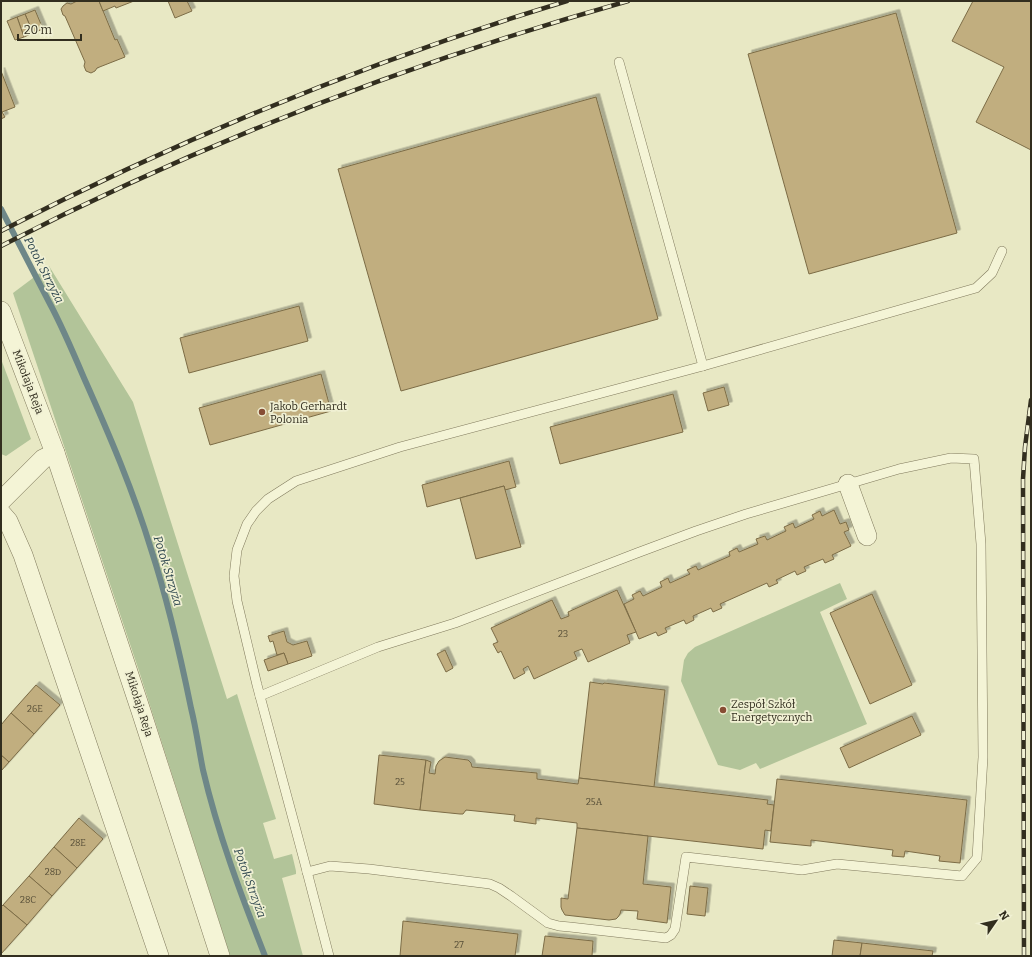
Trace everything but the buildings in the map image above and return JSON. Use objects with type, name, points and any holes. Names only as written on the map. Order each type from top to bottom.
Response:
[{"type":"street","name":"Mikołaja Reja","points":[[3,322],[55,453],[141,711],[220,956]]},
{"type":"street","points":[[1,501],[43,459],[55,453]]},
{"type":"street","points":[[848,484],[867,536]]},
{"type":"street","points":[[1,513],[8,521],[23,555],[159,956]]},
{"type":"lane","points":[[618,62],[703,366]]},
{"type":"lane","points":[[329,956],[260,696],[237,602],[234,576],[237,550],[247,524],[256,511],[268,499],[296,481],[400,447],[703,366],[976,288],[992,273],[1002,251]]},
{"type":"lane","points":[[260,696],[378,647],[455,623],[689,534],[746,514],[899,469],[951,458],[974,459],[981,544],[983,757],[977,858],[962,876],[837,864],[802,870],[686,857],[676,929],[666,938],[548,923],[511,896],[490,884],[369,869],[330,866],[307,872]]},
{"type":"green space","points":[[49,266],[133,402],[227,699],[237,694],[276,819],[263,823],[274,859],[292,854],[296,874],[282,878],[303,956],[230,956],[140,674],[13,293]]},
{"type":"green space","points":[[1,359],[31,439],[6,456],[1,454]]},
{"type":"green space","points":[[840,583],[847,599],[820,612],[867,724],[760,769],[756,763],[740,770],[718,765],[681,681],[684,660],[688,653],[695,647]]},
{"type":"waterway","name":"Potok Strzyża","points":[[1,209],[67,339],[111,441],[144,527],[178,648],[209,794],[223,841],[265,956]]},
{"type":"railway","points":[[1,231],[138,164],[279,103],[422,49],[567,1]]},
{"type":"railway","points":[[1,246],[76,208],[153,173],[230,139],[308,108],[387,78],[467,51],[628,1]]},
{"type":"railway","points":[[1024,956],[1023,479],[1025,447],[1031,400]]},
{"type":"place","name":"Jakob Gerhardt Polonia","points":[[262,412]]},
{"type":"place","name":"Zespół Szkół Energetycznych","points":[[723,710]]}]
